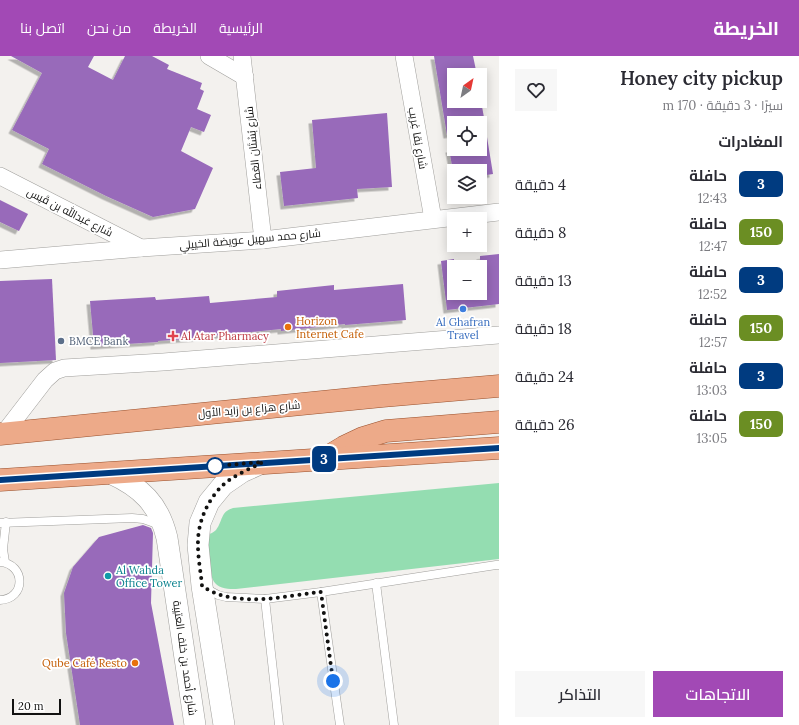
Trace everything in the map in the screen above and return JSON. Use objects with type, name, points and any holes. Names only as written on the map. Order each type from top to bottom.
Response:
[{"type":"main road","name":"شارع هزاع بن زايد الأول","points":[[2,433],[499,386]]},
{"type":"main road","points":[[325,459],[344,447],[363,438],[386,431],[499,422]]},
{"type":"main road","points":[[0,480],[499,448]]},
{"type":"main road","points":[[474,450],[499,455]]},
{"type":"street","points":[[209,56],[245,77]]},
{"type":"street","name":"شارع بُسْتَان العَطاء","points":[[242,56],[263,240]]},
{"type":"street","name":"شارع نِقا غِريب","points":[[404,56],[433,219]]},
{"type":"street","name":"شارع عَبدالله بن قَيس","points":[[0,176],[141,248]]},
{"type":"street","name":"شارع حمد سهيل عويضة الخييلي","points":[[0,260],[141,248],[263,240],[499,212]]},
{"type":"street","points":[[2,433],[45,380],[54,372],[64,368],[163,362],[499,335]]},
{"type":"street","points":[[224,725],[202,586],[198,545],[200,523],[209,502],[223,485],[242,472],[263,462]]},
{"type":"street","name":"شارع أحمد بن خلف العتيبة","points":[[110,473],[128,481],[144,494],[156,510],[165,528],[168,538],[195,725]]},
{"type":"lane","points":[[0,600],[13,595],[19,585],[18,573],[10,564],[2,562],[3,523],[132,518],[154,522],[165,528]]},
{"type":"lane","points":[[202,586],[214,593],[226,597],[264,599],[321,592],[499,565]]},
{"type":"lane","points":[[376,583],[394,725]]},
{"type":"lane","points":[[321,592],[340,725]]},
{"type":"lane","points":[[264,599],[279,725]]},
{"type":"green space","points":[[499,483],[499,559],[236,589],[219,586],[215,583],[211,574],[207,535],[216,530],[224,514],[233,508]]},
{"type":"building","points":[[11,56],[94,56],[88,67],[113,80],[125,56],[152,56],[169,65],[167,69],[202,83],[200,89],[204,91],[197,109],[211,115],[204,132],[191,127],[181,151],[213,168],[195,209],[153,217],[106,196],[42,164],[49,149],[12,130],[42,73]]},
{"type":"building","points":[[434,56],[473,56],[476,68],[447,68],[447,108],[482,108],[484,116],[447,116],[447,135]]},
{"type":"building","points":[[387,113],[392,187],[357,189],[358,198],[284,206],[280,172],[316,168],[312,120]]},
{"type":"building","points":[[487,137],[493,174],[487,175],[487,164],[452,164],[450,156],[487,156]]},
{"type":"building","points":[[0,200],[28,214],[19,231],[0,222]]},
{"type":"building","points":[[499,254],[499,304],[447,310],[441,261],[447,260],[447,300],[487,300],[487,260],[480,260],[480,256]]},
{"type":"building","points":[[52,279],[56,360],[0,363],[0,281]]},
{"type":"building","points":[[403,284],[406,320],[345,324],[281,331],[281,329],[158,342],[94,346],[90,301],[155,297],[156,300],[209,296],[210,303],[277,297],[277,291],[334,285],[334,290]]},
{"type":"building","points":[[143,525],[151,528],[153,533],[151,603],[174,725],[80,725],[66,633],[64,593],[73,567],[99,537]]},
{"type":"bus line","name":"3","points":[[0,480],[499,448]]},
{"type":"place","name":"Al Ghafran Travel","points":[[463,309]]},
{"type":"place","name":"Horizon Internet Cafe","points":[[288,327]]},
{"type":"place","name":"Al Atar Pharmacy","points":[[173,336]]},
{"type":"place","name":"BMCE Bank","points":[[61,341]]},
{"type":"place","name":"Al Wahda Office Tower","points":[[108,576]]},
{"type":"place","name":"Qube Café Resto","points":[[135,663]]},
{"type":"route","points":[[215,466],[263,462],[242,472],[223,485],[209,502],[200,523],[198,545],[202,586],[218,595],[235,598],[264,599],[321,592],[333,681]]}]
